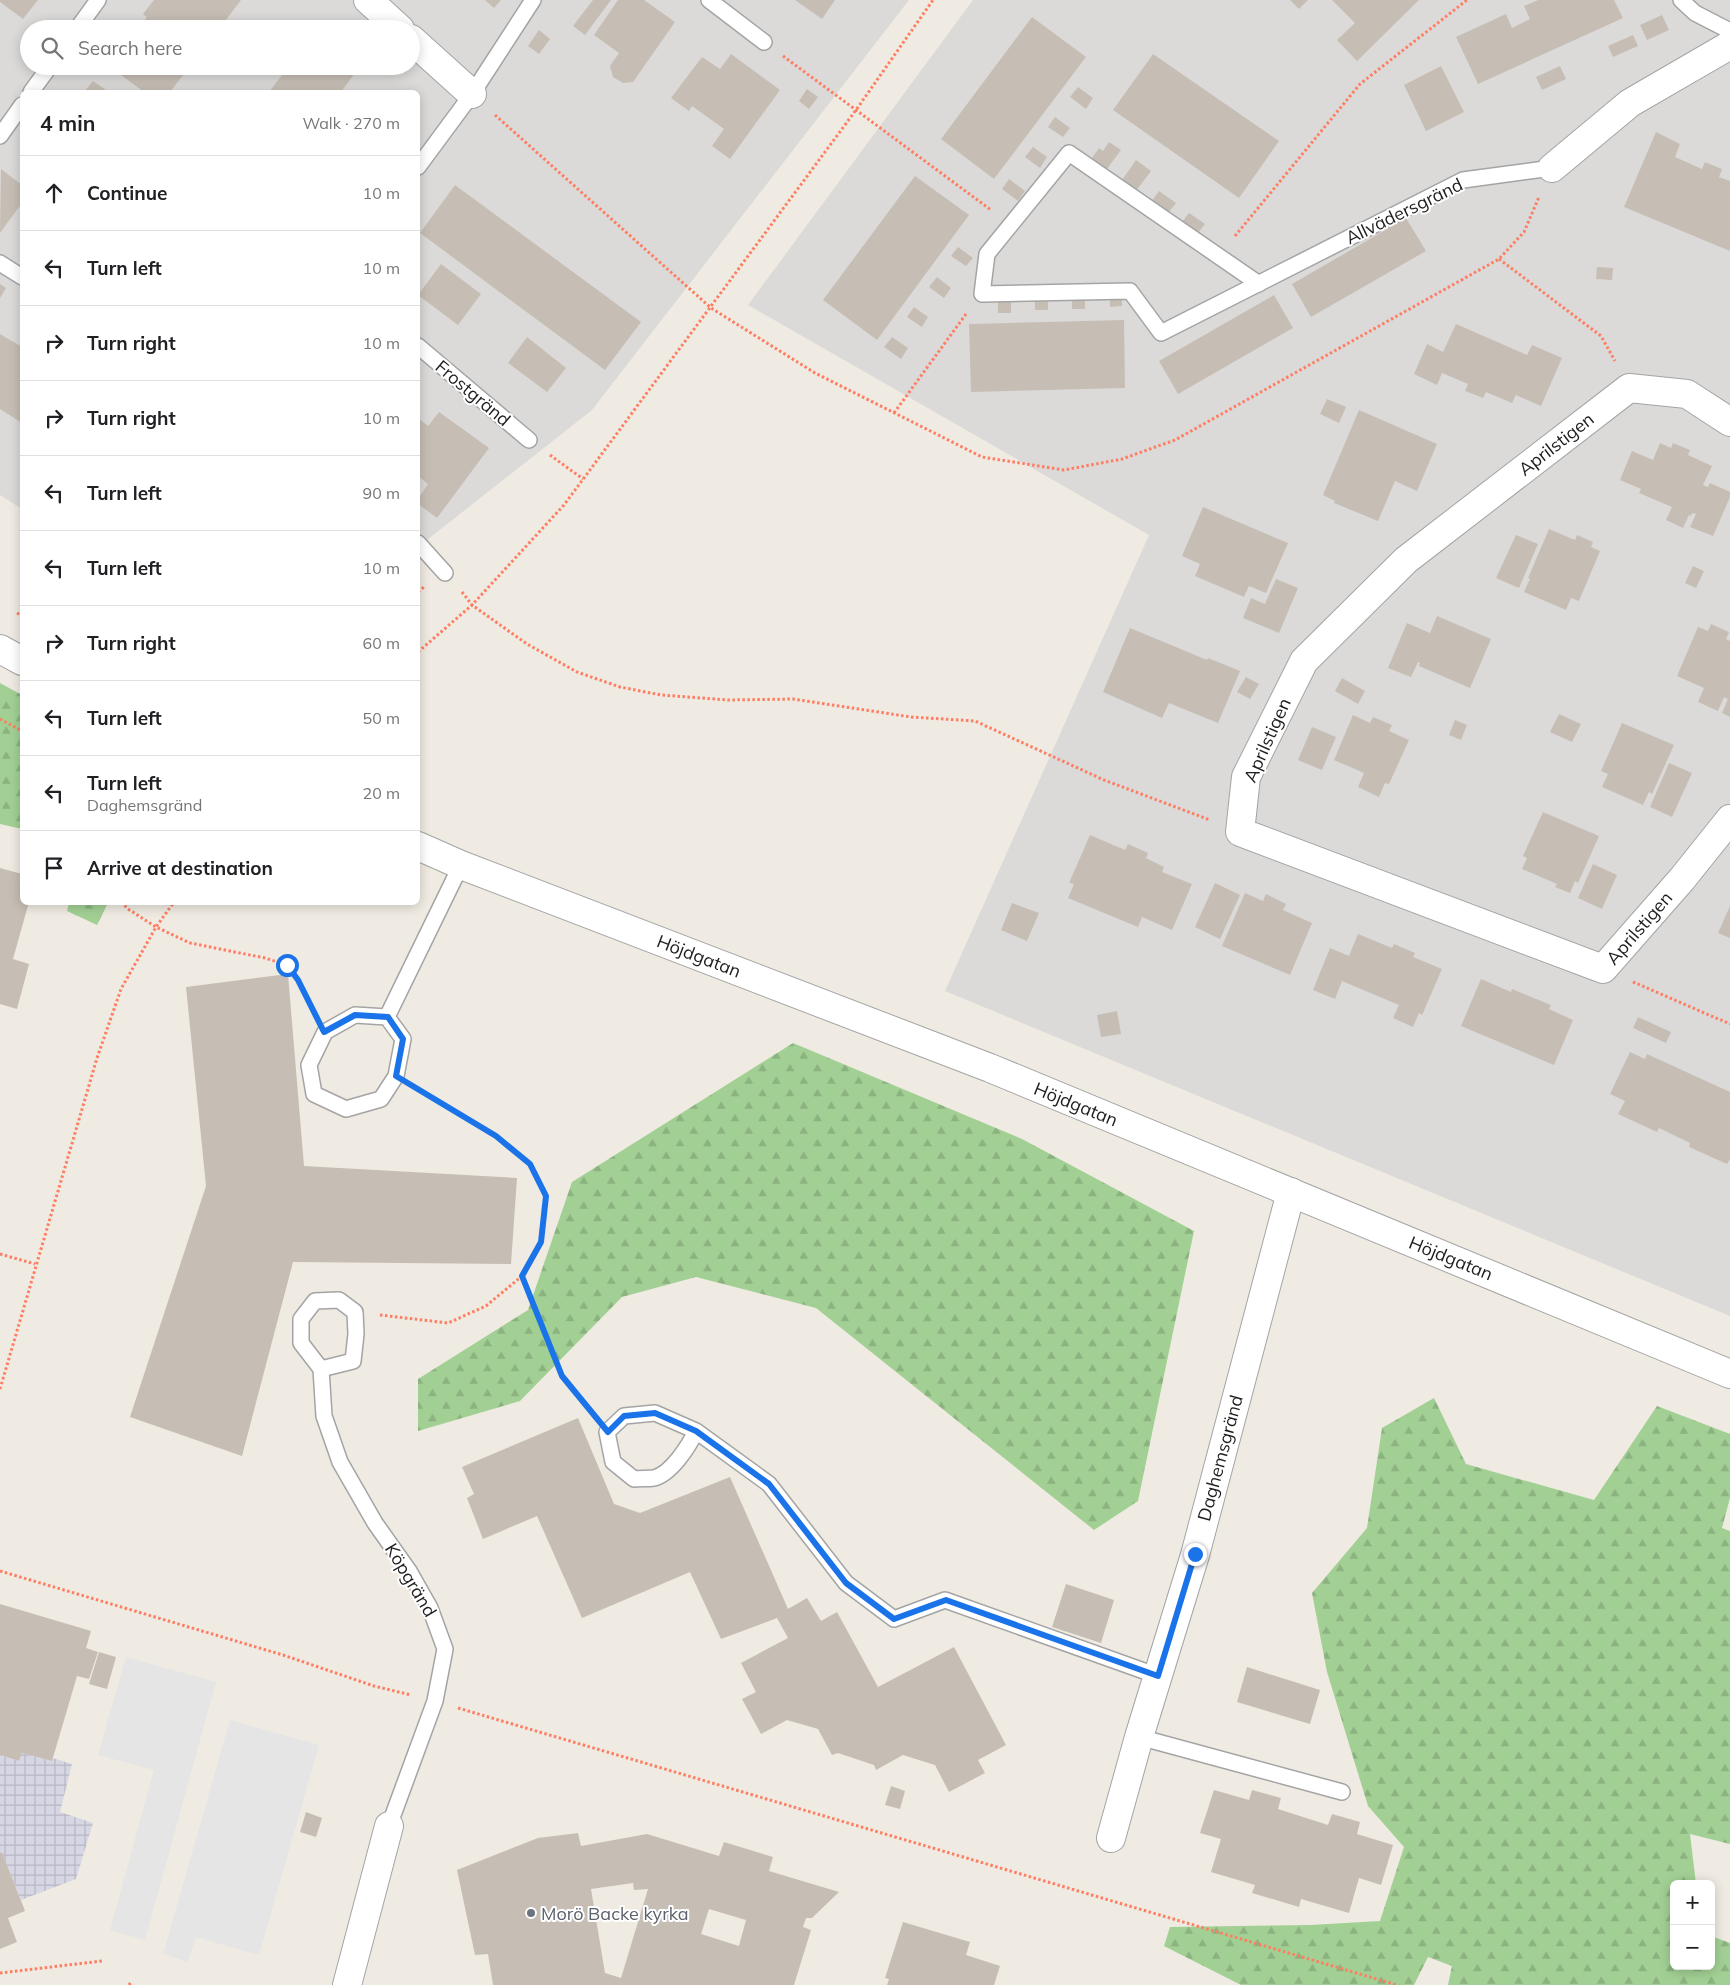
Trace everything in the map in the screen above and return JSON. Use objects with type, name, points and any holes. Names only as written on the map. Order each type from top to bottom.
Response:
[{"type":"street","points":[[368,0],[390,20]]},
{"type":"street","points":[[1552,168],[1630,103],[1730,45]]},
{"type":"street","points":[[420,47],[472,94]]},
{"type":"street","points":[[1629,388],[1687,394],[1730,422]]},
{"type":"street","name":"Aprilstigen","points":[[1629,388],[1406,560],[1304,661],[1246,778],[1240,832],[1603,969],[1682,879],[1730,819]]},
{"type":"street","points":[[0,650],[20,660]]},
{"type":"street","name":"Höjdgatan","points":[[420,847],[461,865],[990,1068],[1730,1374]]},
{"type":"street","name":"Daghemsgränd","points":[[1111,1838],[1139,1737],[1195,1554],[1291,1192]]},
{"type":"street","points":[[347,1985],[389,1826]]},
{"type":"lane","points":[[84,20],[98,0]]},
{"type":"lane","points":[[420,164],[472,94],[533,0]]},
{"type":"lane","points":[[709,0],[764,42]]},
{"type":"lane","points":[[1681,0],[1695,12],[1730,31]]},
{"type":"lane","points":[[32,90],[43,75]]},
{"type":"lane","points":[[0,136],[20,108]]},
{"type":"lane","points":[[982,294],[987,254],[1069,153],[1259,284]]},
{"type":"lane","name":"Allvädersgränd","points":[[982,294],[1130,291],[1162,333],[1463,180],[1552,168]]},
{"type":"lane","points":[[0,263],[20,276]]},
{"type":"lane","name":"Frostgränd","points":[[420,348],[529,440]]},
{"type":"lane","points":[[420,545],[444,573]]},
{"type":"lane","points":[[388,1017],[461,865]]},
{"type":"lane","points":[[355,1015],[388,1017],[403,1039],[396,1076],[381,1099],[346,1109],[314,1094],[309,1065],[324,1032],[355,1015]]},
{"type":"lane","points":[[339,1300],[355,1312],[356,1334],[353,1361],[321,1370],[301,1344],[301,1319],[315,1301],[339,1300]]},
{"type":"lane","name":"Köpgränd","points":[[321,1370],[324,1416],[340,1462],[375,1523],[409,1571],[430,1608],[445,1649],[435,1701],[389,1826]]},
{"type":"lane","points":[[696,1431],[686,1451],[674,1464],[656,1478],[634,1479],[613,1462],[608,1432],[624,1416],[655,1413],[696,1431],[769,1484],[846,1583],[894,1619],[946,1600],[1158,1676]]},
{"type":"lane","points":[[1139,1737],[1342,1792]]},
{"type":"path","points":[[420,650],[472,605],[564,505],[856,110],[933,0]]},
{"type":"path","points":[[1218,256],[1360,84],[1467,0]]},
{"type":"path","points":[[764,42],[1011,224]]},
{"type":"path","points":[[472,94],[711,308],[815,373],[982,457],[1064,470],[1122,459],[1175,440],[1499,259],[1524,232],[1552,168]]},
{"type":"path","points":[[1499,259],[1601,336],[1629,388]]},
{"type":"path","points":[[894,413],[982,294]]},
{"type":"path","points":[[529,440],[583,479]]},
{"type":"path","points":[[444,573],[472,605],[528,644],[577,672],[620,687],[660,695],[728,700],[793,699],[911,717],[975,721],[1104,780],[1240,832]]},
{"type":"path","points":[[0,719],[20,730]]},
{"type":"path","points":[[124,905],[156,927],[190,943],[265,958],[287,965],[298,980],[324,1032]]},
{"type":"path","points":[[0,1389],[35,1264],[97,1058],[121,989],[156,927],[172,905]]},
{"type":"path","points":[[1603,969],[1730,1024]]},
{"type":"path","points":[[355,1312],[448,1323],[486,1306],[522,1276],[541,1242],[546,1196],[530,1164],[496,1136],[396,1076]]},
{"type":"path","points":[[0,1254],[35,1264]]},
{"type":"path","points":[[522,1276],[562,1376],[608,1432]]},
{"type":"path","points":[[0,1571],[282,1654],[374,1686],[435,1701],[1397,1985]]},
{"type":"path","points":[[0,1973],[102,1961]]},
{"type":"path","points":[[129,1985],[132,1981]]},
{"type":"shaded area","points":[[0,0],[909,0],[592,410],[420,545],[420,90],[20,90],[20,508],[0,495]]},
{"type":"shaded area","points":[[973,0],[1730,0],[1730,1316],[945,991],[1149,535],[748,305]]},
{"type":"shaded area","points":[[126,1657],[216,1682],[145,1940],[110,1930],[154,1770],[98,1755]]},
{"type":"shaded area","points":[[230,1720],[319,1745],[259,1955],[196,1937],[188,1962],[163,1954]]},
{"type":"shaded area","points":[[22,1753],[52,1761],[53,1758],[72,1764],[60,1812],[93,1823],[76,1879],[21,1900],[2,1852],[0,1853],[0,1755],[19,1761]]},
{"type":"green space","points":[[0,683],[20,694],[20,829],[0,824]]},
{"type":"green space","points":[[68,905],[107,905],[97,925],[67,911]]},
{"type":"green space","points":[[793,1043],[1022,1139],[1194,1231],[1138,1501],[1094,1530],[816,1308],[696,1277],[622,1297],[520,1401],[418,1431],[418,1379],[528,1310],[572,1182]]},
{"type":"green space","points":[[1434,1398],[1466,1464],[1594,1500],[1657,1406],[1730,1434],[1730,1498],[1722,1528],[1730,1531],[1730,1844],[1690,1834],[1696,1880],[1670,1880],[1670,1970],[1715,1970],[1715,1937],[1730,1943],[1730,1985],[1448,1985],[1452,1966],[1428,1957],[1414,1985],[1241,1985],[1164,1946],[1170,1927],[1310,1925],[1380,1921],[1404,1847],[1368,1806],[1327,1672],[1312,1593],[1367,1528],[1382,1428]]},
{"type":"building","points":[[0,0],[38,0],[23,19],[0,2]]},
{"type":"building","points":[[154,0],[241,0],[226,20],[145,20],[147,17],[143,14]]},
{"type":"building","points":[[485,0],[501,0],[494,8]]},
{"type":"building","points":[[593,0],[611,0],[585,35],[573,26]]},
{"type":"building","points":[[618,0],[644,0],[675,22],[633,82],[623,83],[613,77],[610,66],[619,53],[594,35]]},
{"type":"building","points":[[795,0],[835,0],[822,19]]},
{"type":"building","points":[[1290,0],[1308,0],[1299,9]]},
{"type":"building","points":[[1332,0],[1419,0],[1357,61],[1337,40],[1355,23]]},
{"type":"building","points":[[1538,0],[1614,0],[1623,18],[1478,84],[1456,37],[1506,14],[1512,28],[1530,19],[1524,6]]},
{"type":"building","points":[[1662,15],[1669,30],[1647,40],[1640,25]]},
{"type":"building","points":[[1032,17],[1086,57],[994,179],[941,139]]},
{"type":"building","points":[[539,30],[550,39],[539,54],[528,46]]},
{"type":"building","points":[[1633,35],[1638,46],[1613,57],[1608,46]]},
{"type":"building","points":[[731,54],[780,90],[730,159],[712,146],[724,129],[692,106],[689,111],[671,98],[702,57],[720,69]]},
{"type":"building","points":[[1153,54],[1279,141],[1239,198],[1113,110]]},
{"type":"building","points":[[1441,66],[1464,112],[1426,131],[1404,85]]},
{"type":"building","points":[[1560,66],[1566,79],[1542,90],[1536,77]]},
{"type":"building","points":[[121,75],[183,75],[172,90],[141,90]]},
{"type":"building","points":[[282,75],[353,75],[342,90],[271,90]]},
{"type":"building","points":[[93,81],[106,90],[86,90]]},
{"type":"building","points":[[1078,87],[1093,98],[1086,109],[1070,97]]},
{"type":"building","points":[[807,89],[818,97],[809,109],[799,101]]},
{"type":"building","points":[[1055,117],[1070,128],[1063,137],[1048,127]]},
{"type":"building","points":[[1656,132],[1680,144],[1675,157],[1702,169],[1705,162],[1722,169],[1719,177],[1730,181],[1730,251],[1624,207]]},
{"type":"building","points":[[1109,142],[1121,150],[1107,169],[1092,158],[1099,148],[1103,151]]},
{"type":"building","points":[[1033,147],[1047,157],[1040,168],[1025,157]]},
{"type":"building","points":[[1136,160],[1151,171],[1136,191],[1122,180]]},
{"type":"building","points":[[1,169],[20,183],[20,206],[0,233]]},
{"type":"building","points":[[915,176],[969,215],[877,340],[823,300]]},
{"type":"building","points":[[1009,179],[1025,191],[1018,201],[1002,189]]},
{"type":"building","points":[[455,185],[641,322],[605,370],[420,233]]},
{"type":"building","points":[[1159,191],[1176,203],[1168,213],[1152,201]]},
{"type":"building","points":[[1189,213],[1205,224],[1198,233],[1182,222]]},
{"type":"building","points":[[1406,218],[1426,251],[1311,317],[1292,284]]},
{"type":"building","points":[[958,247],[973,258],[966,266],[951,256]]},
{"type":"building","points":[[441,264],[481,294],[458,325],[420,296],[420,292]]},
{"type":"building","points":[[1597,267],[1613,268],[1612,280],[1596,279]]},
{"type":"building","points":[[937,277],[951,288],[944,298],[929,287]]},
{"type":"building","points":[[0,284],[6,288],[0,298]]},
{"type":"building","points":[[1122,295],[1122,306],[1110,307],[1110,296]]},
{"type":"building","points":[[1274,295],[1293,328],[1178,394],[1159,361]]},
{"type":"building","points":[[1072,298],[1085,298],[1085,309],[1072,309]]},
{"type":"building","points":[[1035,299],[1048,299],[1048,310],[1035,310]]},
{"type":"building","points":[[998,300],[1011,300],[1011,313],[998,313]]},
{"type":"building","points":[[914,307],[928,317],[922,327],[907,317]]},
{"type":"building","points":[[1124,320],[1125,388],[971,392],[969,324]]},
{"type":"building","points":[[1456,324],[1527,355],[1532,345],[1562,358],[1541,406],[1516,395],[1512,403],[1486,392],[1483,398],[1465,391],[1468,384],[1442,373],[1437,385],[1414,374],[1427,344],[1443,352]]},
{"type":"building","points":[[0,334],[20,346],[20,422],[0,409]]},
{"type":"building","points":[[527,337],[566,368],[547,392],[508,363]]},
{"type":"building","points":[[892,337],[908,348],[901,359],[884,347]]},
{"type":"building","points":[[1327,399],[1346,407],[1339,423],[1320,414]]},
{"type":"building","points":[[1359,410],[1437,444],[1417,491],[1395,481],[1378,521],[1334,503],[1335,501],[1323,495]]},
{"type":"building","points":[[439,412],[489,448],[437,518],[420,505],[420,496],[428,484],[420,478],[420,420],[428,426]]},
{"type":"building","points":[[1660,443],[1671,448],[1673,443],[1690,450],[1688,455],[1712,466],[1703,485],[1708,487],[1710,483],[1730,492],[1730,497],[1713,536],[1690,527],[1696,514],[1692,513],[1691,516],[1689,515],[1683,528],[1666,520],[1672,507],[1639,493],[1641,489],[1620,480],[1632,451],[1653,460]]},
{"type":"building","points":[[1203,507],[1288,543],[1266,593],[1249,586],[1244,597],[1195,576],[1200,564],[1182,556]]},
{"type":"building","points":[[1549,529],[1575,540],[1577,535],[1593,542],[1591,547],[1600,551],[1579,601],[1571,598],[1566,610],[1524,592]]},
{"type":"building","points":[[1516,535],[1538,544],[1519,588],[1496,578]]},
{"type":"building","points":[[1693,566],[1704,571],[1696,588],[1685,583]]},
{"type":"building","points":[[1276,579],[1298,588],[1279,633],[1243,618],[1251,598],[1265,604]]},
{"type":"building","points":[[1437,616],[1491,639],[1470,688],[1419,666],[1420,663],[1418,662],[1411,677],[1388,668],[1407,623],[1430,633]]},
{"type":"building","points":[[1711,624],[1729,632],[1726,639],[1730,641],[1730,717],[1722,713],[1728,699],[1724,697],[1718,711],[1698,702],[1704,688],[1677,676],[1698,627],[1708,631]]},
{"type":"building","points":[[1130,628],[1207,660],[1208,658],[1240,671],[1218,723],[1169,703],[1162,718],[1103,692]]},
{"type":"building","points":[[1246,677],[1259,684],[1250,699],[1237,692]]},
{"type":"building","points":[[1342,678],[1365,691],[1358,704],[1335,691]]},
{"type":"building","points":[[1559,714],[1581,724],[1572,742],[1550,732]]},
{"type":"building","points":[[1353,715],[1370,723],[1373,717],[1392,725],[1389,731],[1409,740],[1389,784],[1385,783],[1379,797],[1358,787],[1364,773],[1334,760]]},
{"type":"building","points":[[1455,720],[1467,725],[1461,740],[1449,735]]},
{"type":"building","points":[[1622,723],[1674,745],[1652,794],[1649,792],[1643,805],[1602,787],[1608,774],[1601,771]]},
{"type":"building","points":[[1312,727],[1336,737],[1322,770],[1298,760]]},
{"type":"building","points":[[1669,763],[1692,773],[1672,817],[1650,807]]},
{"type":"building","points":[[1543,812],[1599,836],[1578,883],[1575,881],[1570,893],[1555,887],[1557,884],[1522,869],[1527,858],[1523,856]]},
{"type":"building","points":[[1090,835],[1125,850],[1128,844],[1148,853],[1146,858],[1164,867],[1162,872],[1192,884],[1172,930],[1142,917],[1138,927],[1068,898],[1074,884],[1069,883]]},
{"type":"building","points":[[1593,864],[1617,875],[1602,909],[1578,898]]},
{"type":"building","points":[[0,868],[20,873],[20,905],[28,905],[13,959],[29,964],[17,1009],[0,1004]]},
{"type":"building","points":[[1215,883],[1240,895],[1220,939],[1195,927]]},
{"type":"building","points":[[1245,893],[1263,901],[1266,894],[1286,904],[1283,910],[1312,923],[1290,975],[1222,946]]},
{"type":"building","points":[[1012,903],[1039,913],[1027,941],[1001,930]]},
{"type":"building","points":[[1730,906],[1730,938],[1718,933]]},
{"type":"building","points":[[1358,934],[1392,948],[1394,944],[1415,953],[1413,957],[1442,969],[1422,1015],[1419,1013],[1413,1027],[1393,1018],[1399,1005],[1342,981],[1335,999],[1313,990],[1330,948],[1349,956]]},
{"type":"building","points":[[288,974],[304,1166],[517,1178],[511,1264],[293,1262],[242,1456],[130,1417],[206,1186],[186,987]]},
{"type":"building","points":[[1481,979],[1511,992],[1512,989],[1551,1005],[1549,1009],[1573,1020],[1554,1065],[1461,1026]]},
{"type":"building","points":[[1117,1011],[1121,1034],[1101,1037],[1097,1015]]},
{"type":"building","points":[[1638,1017],[1671,1032],[1666,1043],[1633,1028]]},
{"type":"building","points":[[1630,1052],[1645,1059],[1647,1054],[1730,1092],[1730,1159],[1727,1164],[1689,1147],[1690,1143],[1659,1128],[1657,1132],[1618,1114],[1625,1101],[1610,1094]]},
{"type":"building","points":[[578,1418],[614,1504],[640,1513],[730,1477],[788,1609],[807,1598],[821,1621],[837,1612],[878,1687],[954,1647],[1006,1745],[978,1760],[985,1773],[949,1792],[935,1765],[903,1755],[876,1770],[874,1765],[838,1753],[832,1755],[818,1729],[787,1720],[761,1734],[742,1699],[756,1692],[741,1663],[788,1638],[777,1618],[721,1639],[690,1572],[582,1618],[537,1516],[483,1539],[467,1498],[474,1494],[462,1467]]},
{"type":"building","points":[[1066,1584],[1114,1600],[1101,1643],[1052,1627]]},
{"type":"building","points":[[0,1604],[91,1631],[86,1648],[98,1652],[89,1679],[77,1676],[52,1761],[22,1753],[19,1761],[0,1755]]},
{"type":"building","points":[[99,1652],[116,1657],[107,1689],[89,1684]]},
{"type":"building","points":[[1247,1667],[1320,1690],[1310,1724],[1237,1702]]},
{"type":"building","points":[[891,1786],[905,1791],[900,1809],[885,1805]]},
{"type":"building","points":[[1214,1790],[1249,1800],[1252,1790],[1281,1798],[1278,1809],[1328,1825],[1332,1814],[1360,1822],[1357,1834],[1393,1845],[1381,1885],[1359,1878],[1349,1913],[1301,1899],[1299,1907],[1252,1893],[1255,1885],[1211,1872],[1221,1839],[1200,1833]]},
{"type":"building","points":[[306,1812],[322,1818],[316,1837],[300,1832]]},
{"type":"building","name":"Morö Backe kyrka","points":[[578,1833],[581,1846],[647,1834],[719,1856],[724,1842],[773,1857],[769,1871],[839,1892],[812,1918],[806,1918],[803,1927],[811,1930],[794,1985],[493,1985],[488,1954],[475,1955],[457,1870],[538,1838]],"holes":[[[633,1883],[634,1890],[648,1889],[621,1978],[605,1973],[591,1889]],[[709,1909],[746,1920],[739,1946],[701,1934]]]},
{"type":"building","points":[[2,1852],[25,1911],[8,1918],[17,1942],[0,1949],[0,1853]]},
{"type":"building","points":[[903,1922],[970,1942],[966,1955],[1000,1966],[994,1985],[887,1985],[889,1979],[885,1978]]},
{"type":"place","name":"Morö Backe kyrka","points":[[531,1913]]},
{"type":"route","points":[[287,965],[298,980],[324,1032],[355,1015],[388,1017],[403,1039],[396,1076],[496,1136],[530,1164],[546,1196],[541,1242],[522,1276],[562,1376],[608,1432],[624,1416],[655,1413],[696,1431],[769,1484],[846,1583],[894,1619],[946,1600],[1158,1676],[1195,1554]]}]
